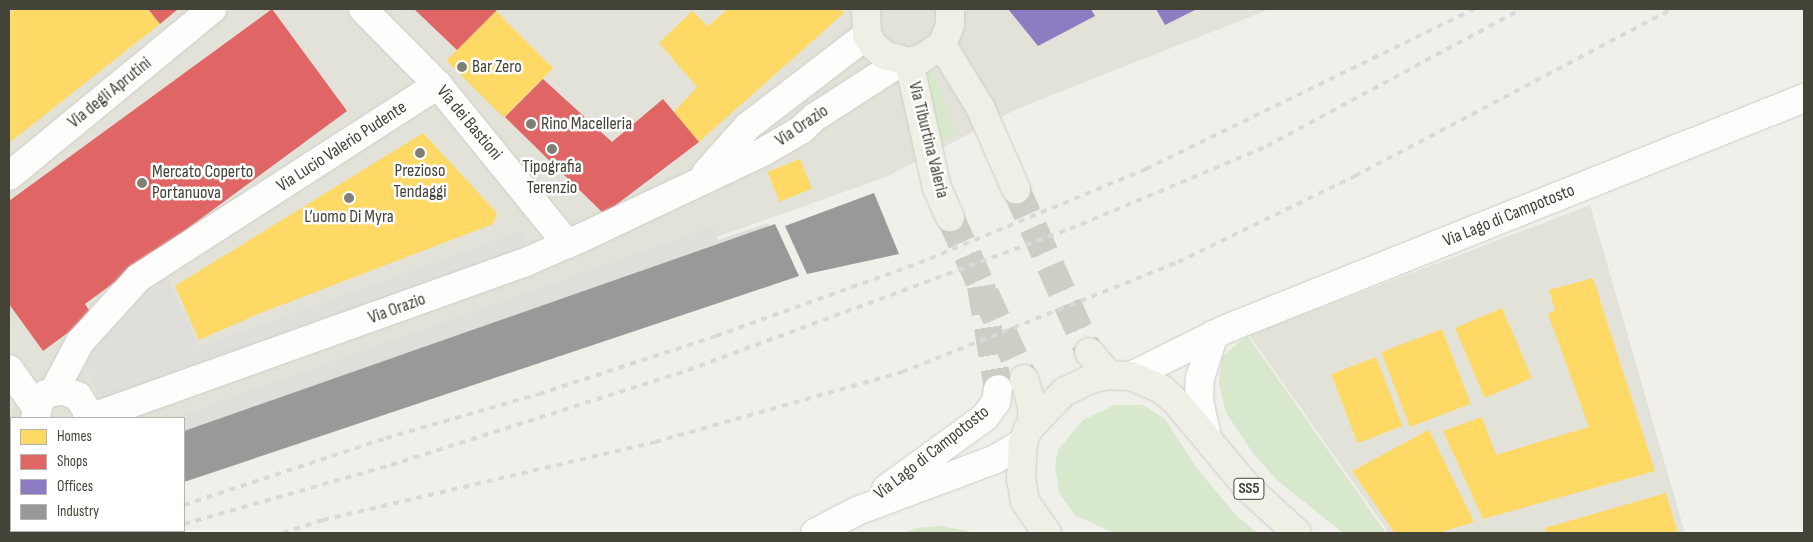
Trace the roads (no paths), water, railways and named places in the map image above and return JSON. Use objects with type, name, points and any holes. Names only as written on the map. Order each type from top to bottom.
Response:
[{"type":"main road","points":[[866,22],[884,55],[906,61],[927,57],[942,45],[950,25],[951,10]]},
{"type":"main road","points":[[942,45],[980,107],[1016,189]]},
{"type":"main road","name":"Via Tiburtina Valeria","points":[[906,61],[937,188],[950,217]]},
{"type":"main road","name":"SS5","points":[[1089,352],[1120,376],[1162,390],[1250,488],[1298,533]]},
{"type":"main road","points":[[1028,432],[1064,392],[1091,379],[1120,376]]},
{"type":"main road","points":[[1024,379],[1032,406],[1021,478],[1026,501],[1047,533]]},
{"type":"street","name":"Via degli Aprutini","points":[[9,176],[212,9]]},
{"type":"street","name":"Via dei Bastioni","points":[[363,9],[438,85],[568,244]]},
{"type":"street","name":"Via Orazio","points":[[697,182],[748,126],[866,22]]},
{"type":"street","name":"Via Orazio","points":[[92,417],[568,244],[801,130],[815,117],[906,61]]},
{"type":"street","name":"Via Lucio Valerio Pudente","points":[[42,406],[80,342],[138,278],[438,85]]},
{"type":"street","name":"Via Lago di Campotosto","points":[[1120,376],[1214,334],[1804,98]]},
{"type":"street","points":[[1207,438],[1199,401],[1200,378],[1214,334]]},
{"type":"street","points":[[9,369],[42,406],[70,392],[78,396],[89,417]]},
{"type":"street","name":"Via Lago di Campotosto","points":[[857,511],[985,417],[996,402],[998,389]]},
{"type":"street","name":"Via Lago di Campotosto","points":[[815,533],[857,511],[983,465],[1028,432]]},
{"type":"tunnel","points":[[1016,189],[1089,352]]},
{"type":"tunnel","points":[[950,217],[1024,379]]},
{"type":"tunnel","points":[[981,286],[998,389]]},
{"type":"railway","points":[[185,505],[386,438],[539,394],[716,336],[919,263],[1146,169],[1474,9]]},
{"type":"railway","points":[[185,524],[391,465],[688,370],[1070,229],[1267,146],[1521,9]]},
{"type":"railway","points":[[283,533],[323,520],[655,442],[902,372],[1178,262],[1355,176],[1672,9]]},
{"type":"railway","points":[[94,533],[98,532]]},
{"type":"railway","points":[[155,533],[159,532]]},
{"type":"place","name":"Bar Zero","points":[[462,67]]},
{"type":"place","name":"Rino Macelleria","points":[[531,124]]},
{"type":"place","name":"Tipografia Terenzio","points":[[552,149]]},
{"type":"place","name":"Prezioso Tendaggi","points":[[420,153]]},
{"type":"place","name":"Mercato Coperto Portanuova","points":[[142,183]]},
{"type":"place","name":"L’uomo Di Myra","points":[[349,198]]}]
